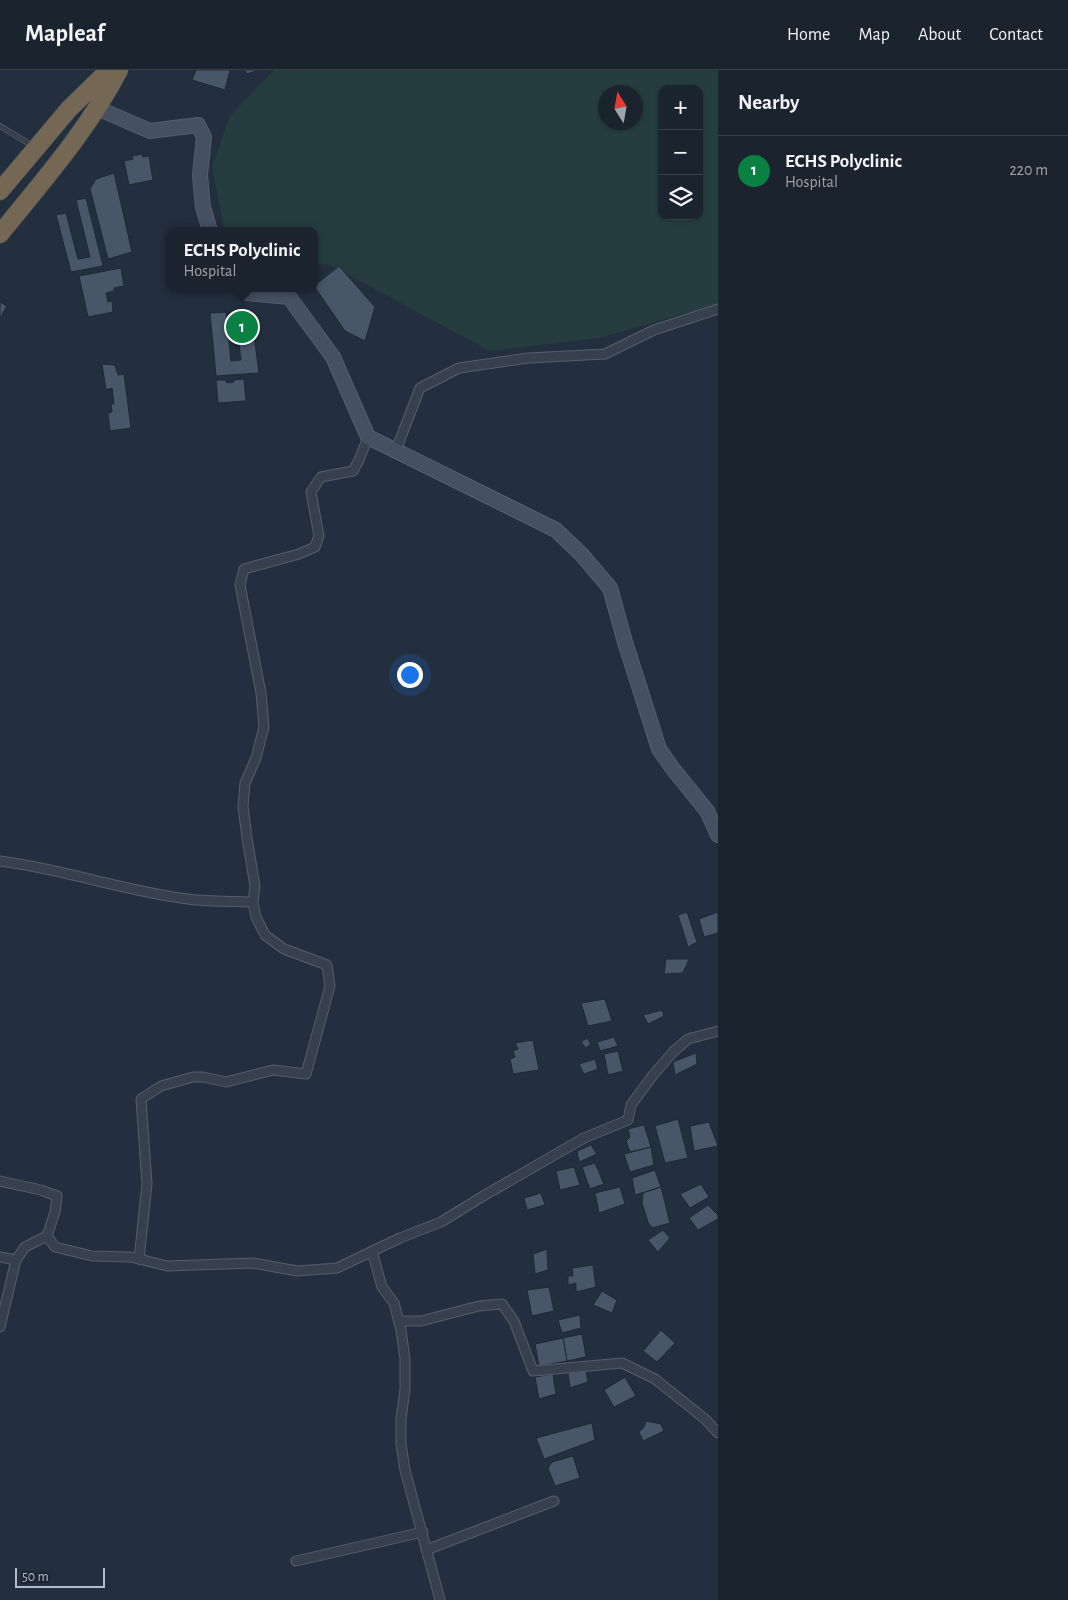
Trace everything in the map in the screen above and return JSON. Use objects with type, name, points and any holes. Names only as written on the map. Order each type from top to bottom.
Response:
[{"type":"highway","points":[[0,191],[69,109],[109,70]]},
{"type":"highway","points":[[0,234],[97,108],[119,70]]},
{"type":"street","points":[[97,108],[150,131],[198,125],[204,137],[200,175],[202,207],[209,227]]},
{"type":"street","points":[[246,292],[289,297],[332,357],[368,437],[556,530],[582,555],[610,588],[659,749],[707,810],[718,835]]},
{"type":"street","points":[[396,450],[420,388],[459,368],[528,358],[605,354],[654,330],[718,309]]},
{"type":"street","points":[[139,1259],[147,1184],[141,1099],[161,1086],[193,1078],[203,1077],[226,1082],[273,1070],[306,1074],[330,986],[328,966],[284,949],[265,935],[256,917],[253,902],[255,886],[243,806],[244,783],[256,758],[264,728],[262,692],[240,585],[244,569],[299,554],[315,547],[319,536],[311,492],[321,477],[353,471],[368,437]]},
{"type":"street","points":[[0,861],[29,864],[78,877],[188,899],[253,902]]},
{"type":"street","points":[[48,1236],[56,1247],[92,1256],[131,1257],[167,1266],[253,1263],[297,1272],[337,1268],[441,1222],[485,1194],[584,1138],[628,1120],[631,1105],[674,1051],[688,1039],[718,1031]]},
{"type":"street","points":[[0,1181],[41,1190],[57,1196],[55,1212],[48,1236],[24,1247],[16,1260],[0,1327]]},
{"type":"street","points":[[372,1252],[382,1286],[394,1302],[399,1321],[405,1359],[401,1444],[405,1470],[440,1600]]},
{"type":"street","points":[[0,1257],[16,1260]]},
{"type":"street","points":[[399,1321],[421,1321],[479,1306],[502,1304],[514,1321],[533,1371],[622,1363],[655,1379],[706,1419],[718,1433]]},
{"type":"street","points":[[426,1550],[554,1500]]},
{"type":"street","points":[[296,1561],[423,1532]]},
{"type":"lane","points":[[0,126],[37,148]]},
{"type":"green space","points":[[274,70],[718,70],[718,304],[599,338],[490,351],[328,264],[318,265],[318,227],[224,227],[212,167],[230,116]]},
{"type":"building","points":[[196,70],[230,70],[225,90],[192,80]]},
{"type":"building","points":[[245,70],[257,70],[257,71],[246,74]]},
{"type":"building","points":[[142,154],[143,157],[149,156],[153,180],[129,185],[124,161],[133,159],[132,156]]},
{"type":"building","points":[[114,173],[132,252],[108,259],[90,189],[96,179]]},
{"type":"building","points":[[86,198],[103,266],[71,272],[56,215],[66,213],[78,259],[90,257],[76,200]]},
{"type":"building","points":[[339,266],[375,307],[365,341],[345,331],[318,292],[318,283]]},
{"type":"building","points":[[121,268],[124,286],[114,288],[114,291],[106,293],[108,302],[112,301],[113,312],[88,317],[79,276]]},
{"type":"building","points":[[0,302],[7,306],[0,318]]},
{"type":"building","points":[[226,312],[231,361],[241,360],[235,314],[251,312],[259,373],[216,376],[210,313]]},
{"type":"building","points":[[102,364],[115,365],[118,375],[124,374],[131,428],[110,431],[108,413],[112,412],[111,404],[114,404],[112,388],[106,390]]},
{"type":"building","points":[[244,379],[246,401],[218,403],[216,380],[225,380],[227,383],[234,382],[233,380]]},
{"type":"building","points":[[687,912],[697,942],[688,947],[678,915]]},
{"type":"building","points":[[718,912],[718,933],[704,937],[699,919]]},
{"type":"building","points":[[666,959],[689,959],[683,973],[664,974]]},
{"type":"building","points":[[605,999],[612,1021],[588,1026],[581,1003]]},
{"type":"building","points":[[662,1010],[664,1016],[648,1024],[643,1015]]},
{"type":"building","points":[[614,1037],[618,1046],[600,1051],[597,1042]]},
{"type":"building","points":[[587,1038],[591,1044],[586,1048],[581,1042]]},
{"type":"building","points":[[533,1040],[539,1070],[513,1074],[510,1059],[515,1057],[513,1051],[518,1049],[515,1043]]},
{"type":"building","points":[[618,1051],[623,1071],[608,1075],[604,1054]]},
{"type":"building","points":[[696,1053],[697,1064],[675,1075],[673,1062]]},
{"type":"building","points":[[595,1059],[598,1069],[584,1074],[579,1064]]},
{"type":"building","points":[[678,1119],[688,1158],[665,1163],[655,1126]]},
{"type":"building","points":[[709,1122],[718,1146],[694,1151],[690,1126]]},
{"type":"building","points":[[644,1125],[651,1147],[630,1152],[626,1141],[630,1137],[628,1129]]},
{"type":"building","points":[[591,1145],[597,1154],[579,1162],[577,1151]]},
{"type":"building","points":[[651,1147],[654,1165],[630,1172],[624,1154]]},
{"type":"building","points":[[595,1163],[604,1184],[590,1189],[582,1167]]},
{"type":"building","points":[[574,1167],[580,1185],[560,1190],[556,1171]]},
{"type":"building","points":[[655,1170],[661,1187],[635,1195],[632,1178]]},
{"type":"building","points":[[701,1184],[709,1197],[690,1208],[680,1194]]},
{"type":"building","points":[[620,1187],[625,1204],[599,1213],[595,1193]]},
{"type":"building","points":[[661,1187],[670,1223],[652,1228],[642,1203],[643,1193]]},
{"type":"building","points":[[541,1193],[545,1205],[527,1210],[524,1198]]},
{"type":"building","points":[[708,1205],[718,1215],[718,1219],[698,1230],[689,1218]]},
{"type":"building","points":[[663,1230],[670,1238],[658,1252],[648,1240]]},
{"type":"building","points":[[547,1249],[548,1270],[535,1274],[533,1254]]},
{"type":"building","points":[[593,1265],[596,1287],[576,1292],[576,1283],[568,1285],[568,1276],[573,1276],[572,1268]]},
{"type":"building","points":[[549,1287],[554,1311],[532,1316],[527,1290]]},
{"type":"building","points":[[602,1291],[617,1300],[612,1313],[593,1305]]},
{"type":"building","points":[[580,1315],[581,1328],[562,1333],[558,1320]]},
{"type":"building","points":[[661,1330],[675,1343],[657,1362],[643,1351]]},
{"type":"building","points":[[582,1334],[586,1357],[567,1361],[563,1338]]},
{"type":"building","points":[[563,1338],[567,1361],[539,1366],[535,1344]]},
{"type":"building","points":[[586,1371],[588,1382],[570,1388],[568,1373]]},
{"type":"building","points":[[553,1374],[556,1394],[539,1399],[535,1377]]},
{"type":"building","points":[[625,1377],[636,1396],[614,1407],[604,1390]]},
{"type":"building","points":[[646,1421],[661,1424],[664,1431],[643,1441],[639,1432],[644,1427]]},
{"type":"building","points":[[592,1423],[595,1440],[544,1459],[536,1438]]},
{"type":"building","points":[[573,1456],[580,1478],[555,1486],[548,1468],[552,1462]]},
{"type":"place","name":"ECHS Polyclinic","points":[[242,327]]}]
